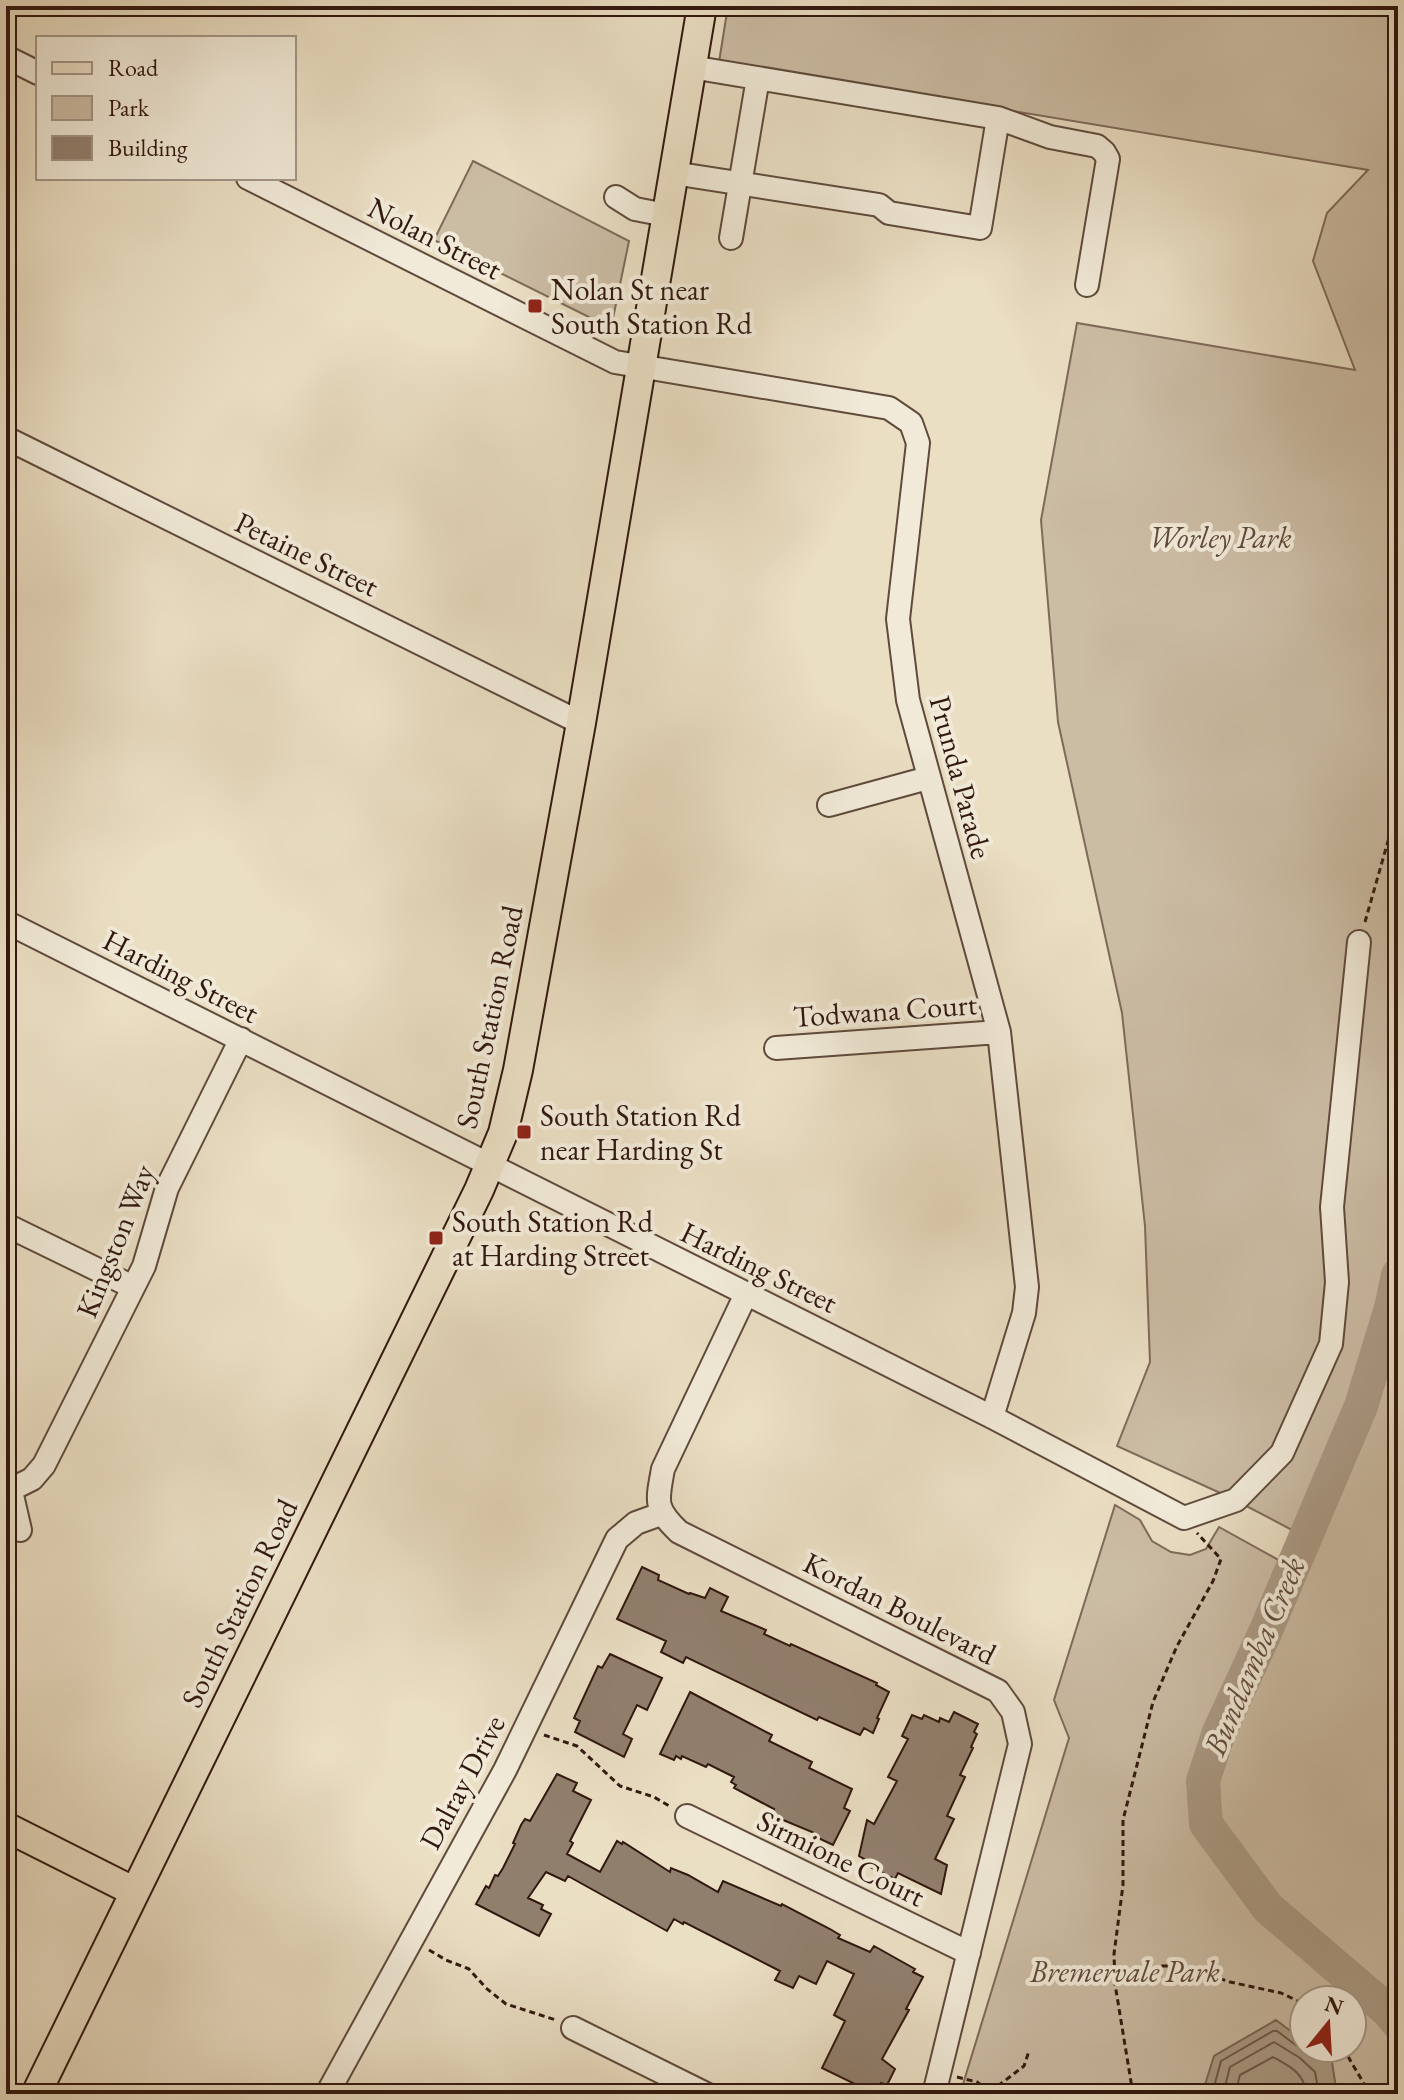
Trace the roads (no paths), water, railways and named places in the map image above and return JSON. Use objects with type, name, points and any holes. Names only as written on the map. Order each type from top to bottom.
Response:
[{"type":"main road","name":"South Station Road","points":[[36,2094],[503,1133],[518,1070],[581,723],[702,6]]},
{"type":"main road","points":[[6,1827],[135,1892]]},
{"type":"street","points":[[6,57],[36,72]]},
{"type":"street","points":[[691,67],[998,118],[1050,137],[1097,146],[1108,159],[1087,285]]},
{"type":"street","points":[[731,238],[758,78]]},
{"type":"street","points":[[673,173],[879,205],[889,213],[980,228],[998,118]]},
{"type":"street","name":"Nolan Street","points":[[252,180],[615,362],[640,367]]},
{"type":"street","points":[[616,197],[635,209],[666,215]]},
{"type":"street","name":"Prunda Parade","points":[[640,367],[889,408],[911,423],[918,443],[898,619],[908,700],[999,1032],[1027,1287],[1024,1313],[992,1417]]},
{"type":"street","name":"Petaine Street","points":[[6,438],[581,723]]},
{"type":"street","points":[[829,805],[928,778]]},
{"type":"street","name":"Harding Street","points":[[6,922],[992,1417],[1184,1518],[1236,1500],[1282,1453],[1331,1344],[1337,1282],[1332,1207],[1359,942]]},
{"type":"street","name":"Todwana Court","points":[[776,1048],[999,1032]]},
{"type":"street","name":"Kingston Way","points":[[8,1491],[32,1479],[44,1465],[144,1266],[167,1188],[241,1039]]},
{"type":"street","points":[[6,1225],[133,1287]]},
{"type":"street","points":[[661,1514],[658,1495],[663,1469],[746,1294]]},
{"type":"street","points":[[8,1491],[20,1530]]},
{"type":"street","name":"Dalray Drive","points":[[327,2094],[505,1770],[617,1539],[636,1523],[661,1514]]},
{"type":"street","name":"Kordan Boulevard","points":[[661,1514],[679,1532],[998,1691],[1013,1712],[1020,1744],[937,2083]]},
{"type":"street","name":"Sirmione Court","points":[[687,1816],[969,1953]]},
{"type":"street","points":[[573,2028],[706,2094]]},
{"type":"water","points":[[1276,2020],[1288,2029],[1288,2064],[1332,2064],[1337,2094],[1205,2094],[1214,2056]]},
{"type":"waterway","name":"Bundamba Creek","points":[[1398,1275],[1361,1406],[1264,1635],[1219,1732],[1203,1781],[1206,1824],[1268,1908],[1387,2010],[1398,2023]]},
{"type":"place","name":"Nolan St near South Station Rd","points":[[535,306]]},
{"type":"place","name":"South Station Rd near Harding St","points":[[524,1132]]},
{"type":"place","name":"South Station Rd at Harding Street","points":[[436,1238]]},
{"type":"park label","name":"Worley Park","points":[[1220,537]]},
{"type":"park label","name":"Bremervale Park","points":[[1125,1971]]}]
